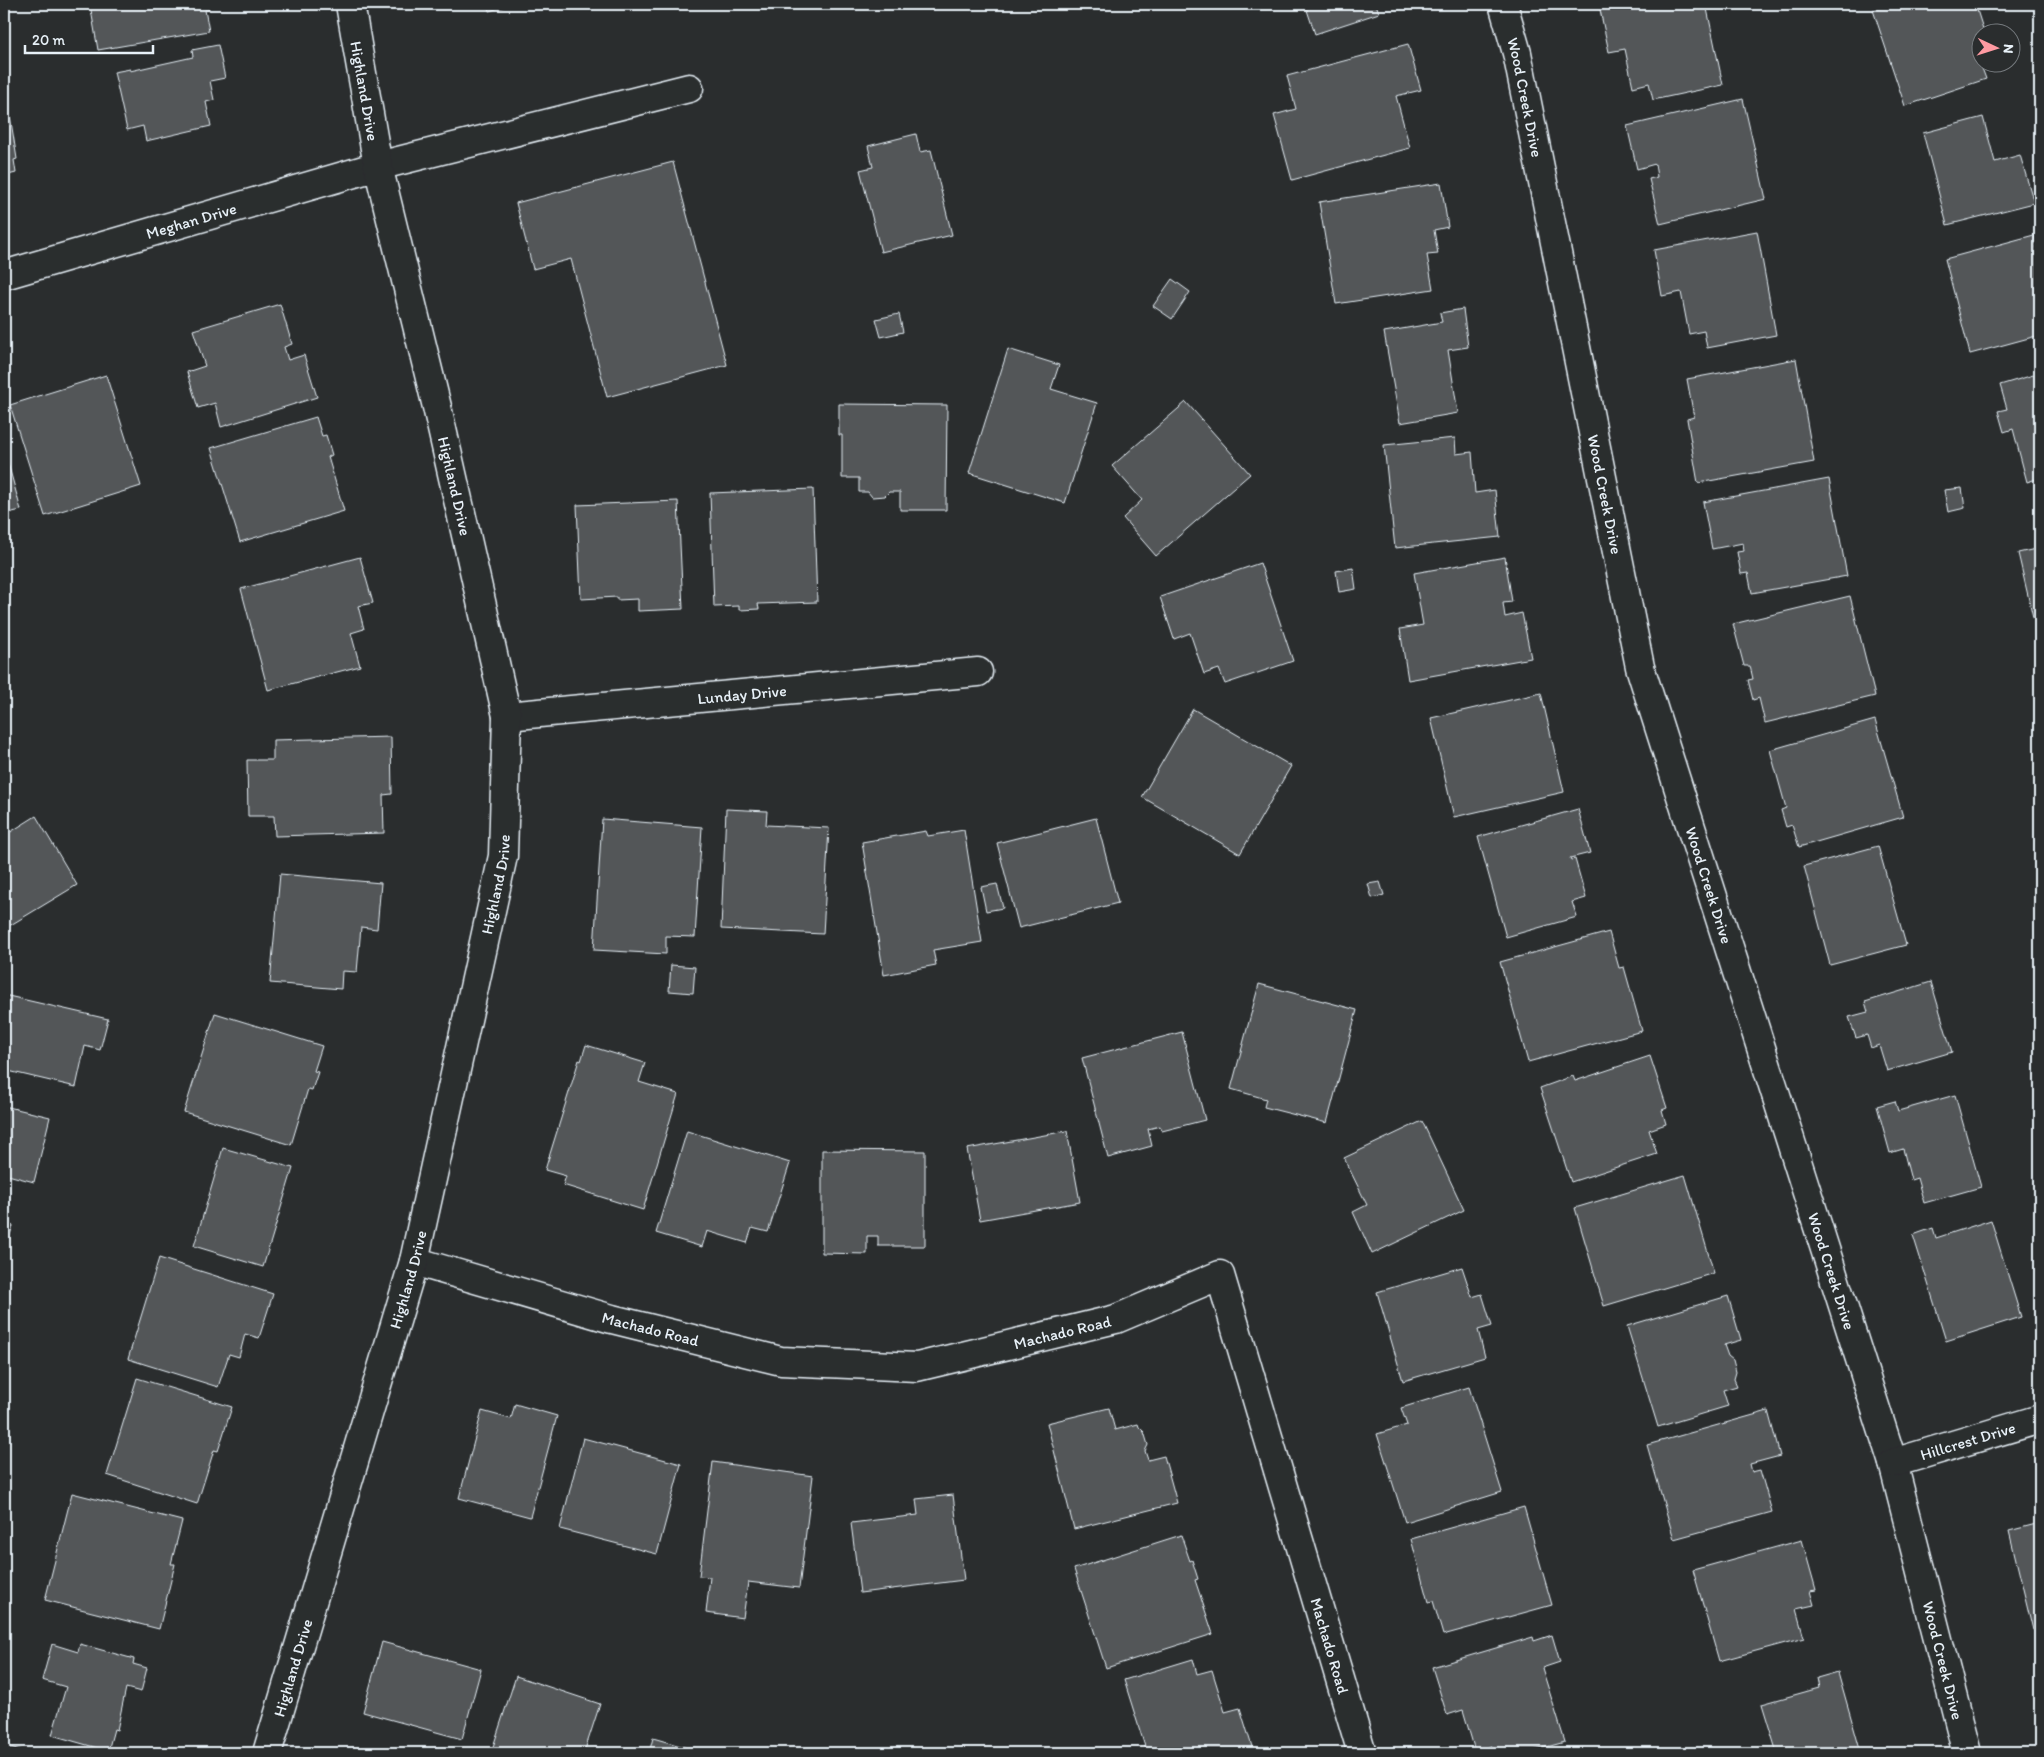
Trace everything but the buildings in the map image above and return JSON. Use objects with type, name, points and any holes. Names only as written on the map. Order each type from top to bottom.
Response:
[{"type":"street","name":"Highland Drive","points":[[267,1753],[414,1261],[503,856],[507,716],[438,406],[378,166],[350,4]]},
{"type":"street","name":"Wood Creek Drive","points":[[1503,4],[1517,53],[1640,666],[1894,1463],[1967,1753]]},
{"type":"street","name":"Meghan Drive","points":[[4,275],[378,166],[689,88]]},
{"type":"street","name":"Lunday Drive","points":[[507,716],[978,672]]},
{"type":"street","name":"Machado Road","points":[[414,1261],[612,1319],[781,1361],[918,1367],[1116,1319],[1220,1275],[1362,1753]]},
{"type":"street","name":"Hillcrest Drive","points":[[1894,1463],[2040,1419]]}]
